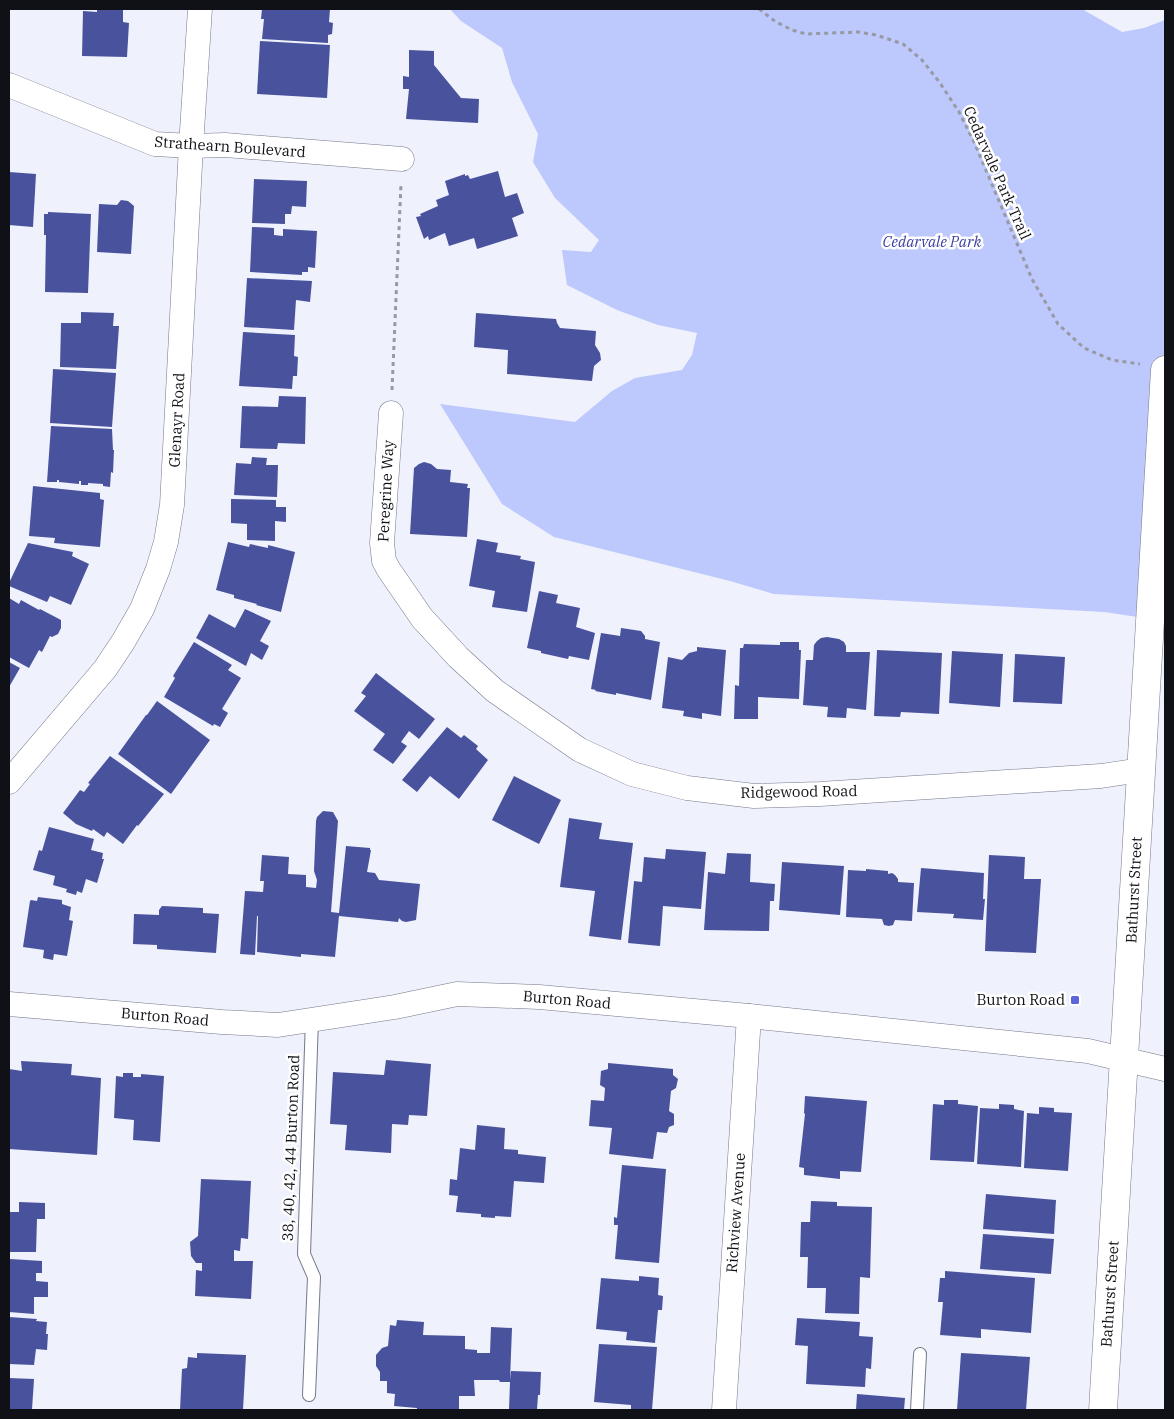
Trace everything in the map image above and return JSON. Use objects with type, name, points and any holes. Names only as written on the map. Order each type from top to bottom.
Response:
[{"type":"main road","name":"Bathurst Street","points":[[1103,1410],[1125,1060],[1147,654],[1156,367]]},
{"type":"street","name":"Glenayr Road","points":[[9,782],[105,670],[142,608],[158,569],[166,542],[172,505],[200,9]]},
{"type":"street","name":"Strathearn Boulevard","points":[[9,85],[155,144],[225,145],[402,159]]},
{"type":"street","name":"Peregrine Way","points":[[391,413],[382,543],[383,556],[389,570],[422,618]]},
{"type":"street","name":"Ridgewood Road","points":[[422,618],[458,657],[495,691],[580,750],[632,774],[687,788],[754,796],[820,794],[1101,776],[1141,770]]},
{"type":"street","name":"Burton Road","points":[[9,1004],[222,1022],[278,1024],[395,1007],[457,994],[539,997],[749,1016],[1088,1051],[1165,1069]]},
{"type":"street","name":"Richview Avenue","points":[[724,1410],[749,1016]]},
{"type":"lane","name":"38, 40, 42, 44 Burton Road","points":[[309,1395],[314,1277],[304,1254],[312,1019]]},
{"type":"lane","points":[[917,1410],[920,1354]]},
{"type":"path","name":"Cedarvale Park Trail","points":[[759,9],[776,22],[792,30],[806,34],[858,32],[876,35],[903,44],[922,60],[959,112],[974,142],[1032,279],[1058,324],[1084,348],[1112,360],[1156,367]]},
{"type":"path","points":[[391,413],[402,159]]},
{"type":"green space","name":"Cedarvale Park","points":[[450,9],[1082,9],[1122,32],[1144,28],[1165,20],[1165,621],[1104,612],[774,594],[730,581],[554,537],[502,504],[440,404],[575,422],[612,391],[635,378],[682,370],[692,355],[697,333],[658,325],[617,310],[567,285],[562,250],[591,252],[599,240],[555,198],[533,162],[538,134],[512,82],[502,48],[461,21]]},
{"type":"building","points":[[97,9],[123,9],[123,22],[129,23],[127,57],[82,56],[83,11],[97,12]]},
{"type":"building","points":[[262,9],[330,9],[329,22],[333,23],[332,34],[328,35],[328,43],[262,39],[264,19],[261,19]]},
{"type":"building","points":[[260,41],[330,45],[327,98],[257,94]]},
{"type":"building","points":[[409,50],[434,51],[434,65],[461,98],[479,99],[478,123],[406,119],[409,89],[403,89],[403,76],[409,77]]},
{"type":"building","points":[[498,171],[505,197],[517,193],[524,213],[512,218],[518,236],[477,249],[474,238],[449,246],[445,233],[429,240],[428,236],[424,239],[416,217],[438,206],[436,200],[449,195],[445,181],[465,174],[470,179]]},
{"type":"building","points":[[9,172],[36,174],[33,227],[9,225]]},
{"type":"building","points":[[254,179],[307,181],[306,207],[292,206],[291,214],[285,214],[285,224],[252,223]]},
{"type":"building","points":[[121,200],[128,201],[134,206],[131,254],[97,252],[99,204],[117,205]]},
{"type":"building","points":[[48,212],[91,214],[88,293],[45,292],[46,235],[44,235],[44,214],[48,214]]},
{"type":"building","points":[[252,227],[274,228],[274,235],[283,236],[283,229],[317,231],[315,268],[308,267],[308,272],[302,272],[302,275],[250,272]]},
{"type":"building","points":[[247,278],[312,281],[310,302],[296,300],[294,330],[244,327]]},
{"type":"building","points":[[81,312],[114,313],[113,326],[119,326],[116,369],[60,367],[61,323],[81,323]]},
{"type":"building","points":[[476,313],[556,319],[560,328],[596,331],[595,345],[600,353],[601,360],[594,366],[592,381],[507,374],[508,350],[474,347]]},
{"type":"building","points":[[243,332],[295,335],[294,356],[298,357],[297,376],[293,376],[292,389],[239,386]]},
{"type":"building","points":[[53,369],[116,373],[112,427],[50,423]]},
{"type":"building","points":[[279,396],[306,397],[305,444],[278,443],[277,449],[240,448],[242,406],[278,407]]},
{"type":"building","points":[[51,426],[112,429],[114,450],[110,487],[103,486],[103,484],[88,483],[88,485],[81,485],[81,481],[79,481],[79,484],[59,482],[59,480],[57,482],[47,482]]},
{"type":"building","points":[[252,457],[267,458],[266,465],[278,465],[277,497],[234,495],[236,463],[251,464]]},
{"type":"building","points":[[424,462],[431,464],[437,469],[451,470],[450,482],[468,484],[467,488],[470,488],[467,537],[410,534],[414,468]]},
{"type":"building","points":[[33,486],[100,493],[100,499],[104,500],[100,547],[54,543],[55,538],[29,536]]},
{"type":"building","points":[[231,499],[276,500],[276,507],[286,507],[286,522],[275,521],[275,541],[247,540],[247,524],[231,523]]},
{"type":"building","points":[[477,539],[498,543],[496,552],[521,556],[520,559],[535,562],[527,612],[492,607],[495,591],[469,586]]},
{"type":"building","points":[[228,542],[249,547],[250,544],[268,548],[268,545],[295,552],[281,612],[234,598],[234,595],[216,590]]},
{"type":"building","points":[[28,543],[73,552],[72,556],[89,564],[71,605],[50,596],[47,602],[9,586]]},
{"type":"building","points":[[539,591],[558,595],[556,603],[580,608],[576,627],[595,633],[589,660],[569,656],[568,659],[527,648]]},
{"type":"building","points":[[9,598],[19,604],[21,600],[61,620],[61,628],[58,634],[50,636],[42,652],[39,650],[29,668],[9,657]]},
{"type":"building","points":[[245,609],[271,621],[260,641],[269,646],[262,660],[251,653],[246,666],[196,638],[209,614],[235,628]]},
{"type":"building","points":[[621,628],[641,631],[645,639],[660,642],[651,700],[591,689],[601,633],[620,636]]},
{"type":"building","points":[[827,637],[844,642],[846,652],[870,652],[866,710],[847,708],[846,718],[827,717],[828,707],[803,705],[806,660],[813,660],[814,645],[821,638]]},
{"type":"building","points":[[194,642],[232,665],[228,670],[241,678],[222,709],[228,713],[220,727],[214,724],[213,726],[164,697],[175,678],[173,676]]},
{"type":"building","points":[[780,642],[799,642],[799,650],[801,650],[799,699],[758,697],[758,719],[734,719],[735,685],[739,686],[740,648],[743,648],[744,644],[780,645]]},
{"type":"building","points":[[697,647],[726,650],[721,716],[702,713],[702,719],[683,716],[684,711],[662,708],[668,657],[682,660],[689,653],[697,651]]},
{"type":"building","points":[[877,650],[942,653],[939,714],[901,712],[900,717],[874,716]]},
{"type":"building","points":[[952,651],[1003,654],[1000,707],[949,703]]},
{"type":"building","points":[[1015,654],[1065,657],[1062,704],[1013,702]]},
{"type":"building","points":[[9,662],[20,668],[9,687]]},
{"type":"building","points":[[376,673],[435,719],[419,739],[409,731],[401,742],[407,746],[393,764],[373,750],[385,734],[354,711],[366,696],[361,693]]},
{"type":"building","points":[[157,701],[210,740],[171,794],[118,754]]},
{"type":"building","points":[[447,727],[461,738],[464,735],[478,746],[476,749],[488,760],[459,799],[430,776],[417,792],[402,780]]},
{"type":"building","points":[[110,756],[164,794],[123,844],[107,832],[104,837],[93,829],[92,831],[76,824],[63,813],[80,790],[84,792],[90,784],[88,783]]},
{"type":"building","points":[[514,776],[561,800],[539,844],[492,820]]},
{"type":"building","points":[[323,811],[333,812],[338,821],[331,912],[339,913],[346,846],[370,848],[367,872],[375,873],[379,880],[420,884],[416,920],[406,922],[399,918],[398,922],[339,916],[335,957],[301,954],[301,957],[257,952],[257,916],[255,955],[240,954],[245,891],[263,892],[264,881],[260,881],[262,855],[289,857],[288,874],[306,875],[306,887],[316,888],[317,880],[314,871],[316,821]]},
{"type":"building","points":[[569,818],[602,823],[599,839],[633,843],[621,940],[589,936],[595,891],[560,887]]},
{"type":"building","points":[[49,827],[94,839],[91,850],[103,853],[102,859],[104,859],[97,883],[86,879],[82,893],[77,891],[76,895],[66,892],[67,889],[53,885],[55,876],[33,870],[39,850],[42,851]]},
{"type":"building","points":[[666,849],[706,852],[701,909],[663,906],[660,946],[628,943],[634,881],[642,882],[644,857],[665,859]]},
{"type":"building","points":[[727,853],[751,854],[750,882],[775,884],[774,901],[770,901],[769,931],[704,930],[708,872],[725,874]]},
{"type":"building","points":[[989,855],[1025,857],[1024,879],[1041,879],[1036,953],[985,951]]},
{"type":"building","points":[[782,862],[844,866],[840,915],[779,910]]},
{"type":"building","points":[[921,868],[984,873],[983,899],[985,899],[983,920],[953,918],[954,914],[917,912]]},
{"type":"building","points":[[866,869],[888,871],[888,874],[892,873],[895,875],[898,882],[914,883],[912,921],[895,920],[893,925],[889,926],[884,925],[882,919],[846,917],[848,870],[866,871]]},
{"type":"building","points":[[38,897],[62,900],[62,904],[71,907],[69,920],[73,921],[67,956],[54,954],[53,960],[43,958],[44,950],[23,947],[30,901],[37,901]]},
{"type":"building","points":[[162,906],[203,908],[203,913],[219,914],[216,953],[157,949],[157,945],[133,944],[134,914],[159,915],[159,910]]},
{"type":"building","points":[[386,1060],[431,1064],[427,1116],[409,1115],[408,1125],[392,1124],[391,1153],[345,1150],[347,1125],[330,1124],[333,1072],[384,1075]]},
{"type":"building","points":[[21,1061],[72,1064],[71,1075],[101,1078],[97,1155],[9,1149],[9,1069],[22,1071]]},
{"type":"building","points":[[608,1063],[673,1069],[673,1075],[678,1079],[676,1088],[671,1091],[669,1111],[674,1114],[674,1125],[669,1127],[667,1133],[657,1132],[653,1159],[609,1154],[612,1128],[589,1126],[591,1100],[604,1101],[605,1088],[600,1085],[601,1071],[608,1069]]},
{"type":"building","points":[[123,1073],[133,1073],[133,1077],[141,1077],[141,1074],[164,1076],[160,1142],[133,1140],[134,1120],[114,1118],[116,1076],[123,1077]]},
{"type":"building","points":[[805,1096],[867,1101],[861,1172],[840,1171],[840,1179],[804,1175],[804,1168],[799,1167],[805,1114]]},
{"type":"building","points":[[944,1100],[958,1100],[958,1104],[978,1106],[974,1162],[930,1160],[933,1104],[944,1105]]},
{"type":"building","points":[[999,1104],[1014,1105],[1014,1109],[1024,1111],[1021,1167],[977,1164],[980,1108],[999,1109]]},
{"type":"building","points":[[1039,1107],[1054,1108],[1054,1112],[1072,1113],[1068,1171],[1024,1168],[1027,1113],[1039,1114]]},
{"type":"building","points":[[477,1125],[505,1128],[504,1149],[518,1150],[518,1154],[546,1157],[544,1183],[514,1181],[511,1217],[481,1217],[481,1214],[456,1212],[458,1196],[449,1195],[450,1179],[457,1180],[460,1148],[475,1150]]},
{"type":"building","points":[[622,1165],[666,1169],[659,1263],[615,1259],[618,1225],[614,1225],[614,1217],[617,1218]]},
{"type":"building","points":[[201,1179],[251,1181],[248,1239],[241,1238],[240,1251],[234,1250],[234,1261],[253,1261],[251,1299],[195,1296],[196,1270],[202,1271],[202,1263],[196,1263],[191,1256],[190,1242],[198,1236]]},
{"type":"building","points":[[986,1194],[1056,1200],[1054,1234],[983,1229]]},
{"type":"building","points":[[811,1201],[837,1202],[837,1206],[872,1207],[870,1278],[860,1277],[859,1314],[825,1313],[826,1288],[807,1288],[808,1257],[800,1257],[801,1222],[810,1222]]},
{"type":"building","points":[[19,1202],[45,1203],[45,1219],[37,1219],[36,1252],[9,1252],[9,1212],[19,1212]]},
{"type":"building","points":[[983,1234],[1054,1239],[1051,1274],[980,1269]]},
{"type":"building","points":[[10,1259],[42,1261],[42,1273],[36,1273],[36,1281],[48,1282],[48,1297],[34,1297],[34,1314],[9,1312]]},
{"type":"building","points":[[945,1271],[1035,1278],[1031,1333],[981,1329],[981,1338],[940,1335],[943,1302],[938,1302],[940,1278],[945,1278]]},
{"type":"building","points":[[639,1276],[659,1278],[658,1295],[663,1296],[662,1310],[658,1310],[655,1343],[626,1340],[627,1332],[596,1329],[601,1278],[639,1281]]},
{"type":"building","points":[[9,1317],[37,1319],[36,1321],[47,1322],[47,1350],[36,1349],[34,1365],[9,1364]]},
{"type":"building","points":[[797,1318],[860,1322],[859,1336],[873,1337],[871,1369],[866,1368],[865,1387],[806,1384],[808,1346],[795,1345]]},
{"type":"building","points":[[397,1320],[424,1322],[423,1335],[465,1336],[465,1349],[477,1350],[477,1353],[490,1353],[491,1327],[512,1328],[510,1380],[511,1371],[541,1372],[537,1410],[509,1410],[510,1382],[500,1382],[499,1380],[474,1380],[475,1396],[459,1396],[459,1410],[417,1410],[417,1408],[394,1406],[395,1394],[387,1393],[387,1381],[380,1381],[380,1372],[376,1366],[376,1355],[382,1348],[388,1346],[390,1325],[396,1326]]},
{"type":"building","points":[[599,1344],[657,1347],[652,1410],[631,1409],[631,1405],[594,1402]]},
{"type":"building","points":[[197,1353],[246,1355],[243,1410],[180,1410],[182,1369],[187,1368],[188,1357],[197,1358]]},
{"type":"building","points":[[961,1353],[1030,1357],[1026,1410],[957,1410]]},
{"type":"building","points":[[9,1378],[34,1379],[32,1410],[9,1410]]},
{"type":"building","points":[[857,1394],[905,1398],[904,1410],[856,1410]]},
{"type":"place","name":"Burton Road","points":[[1075,1000]]}]
